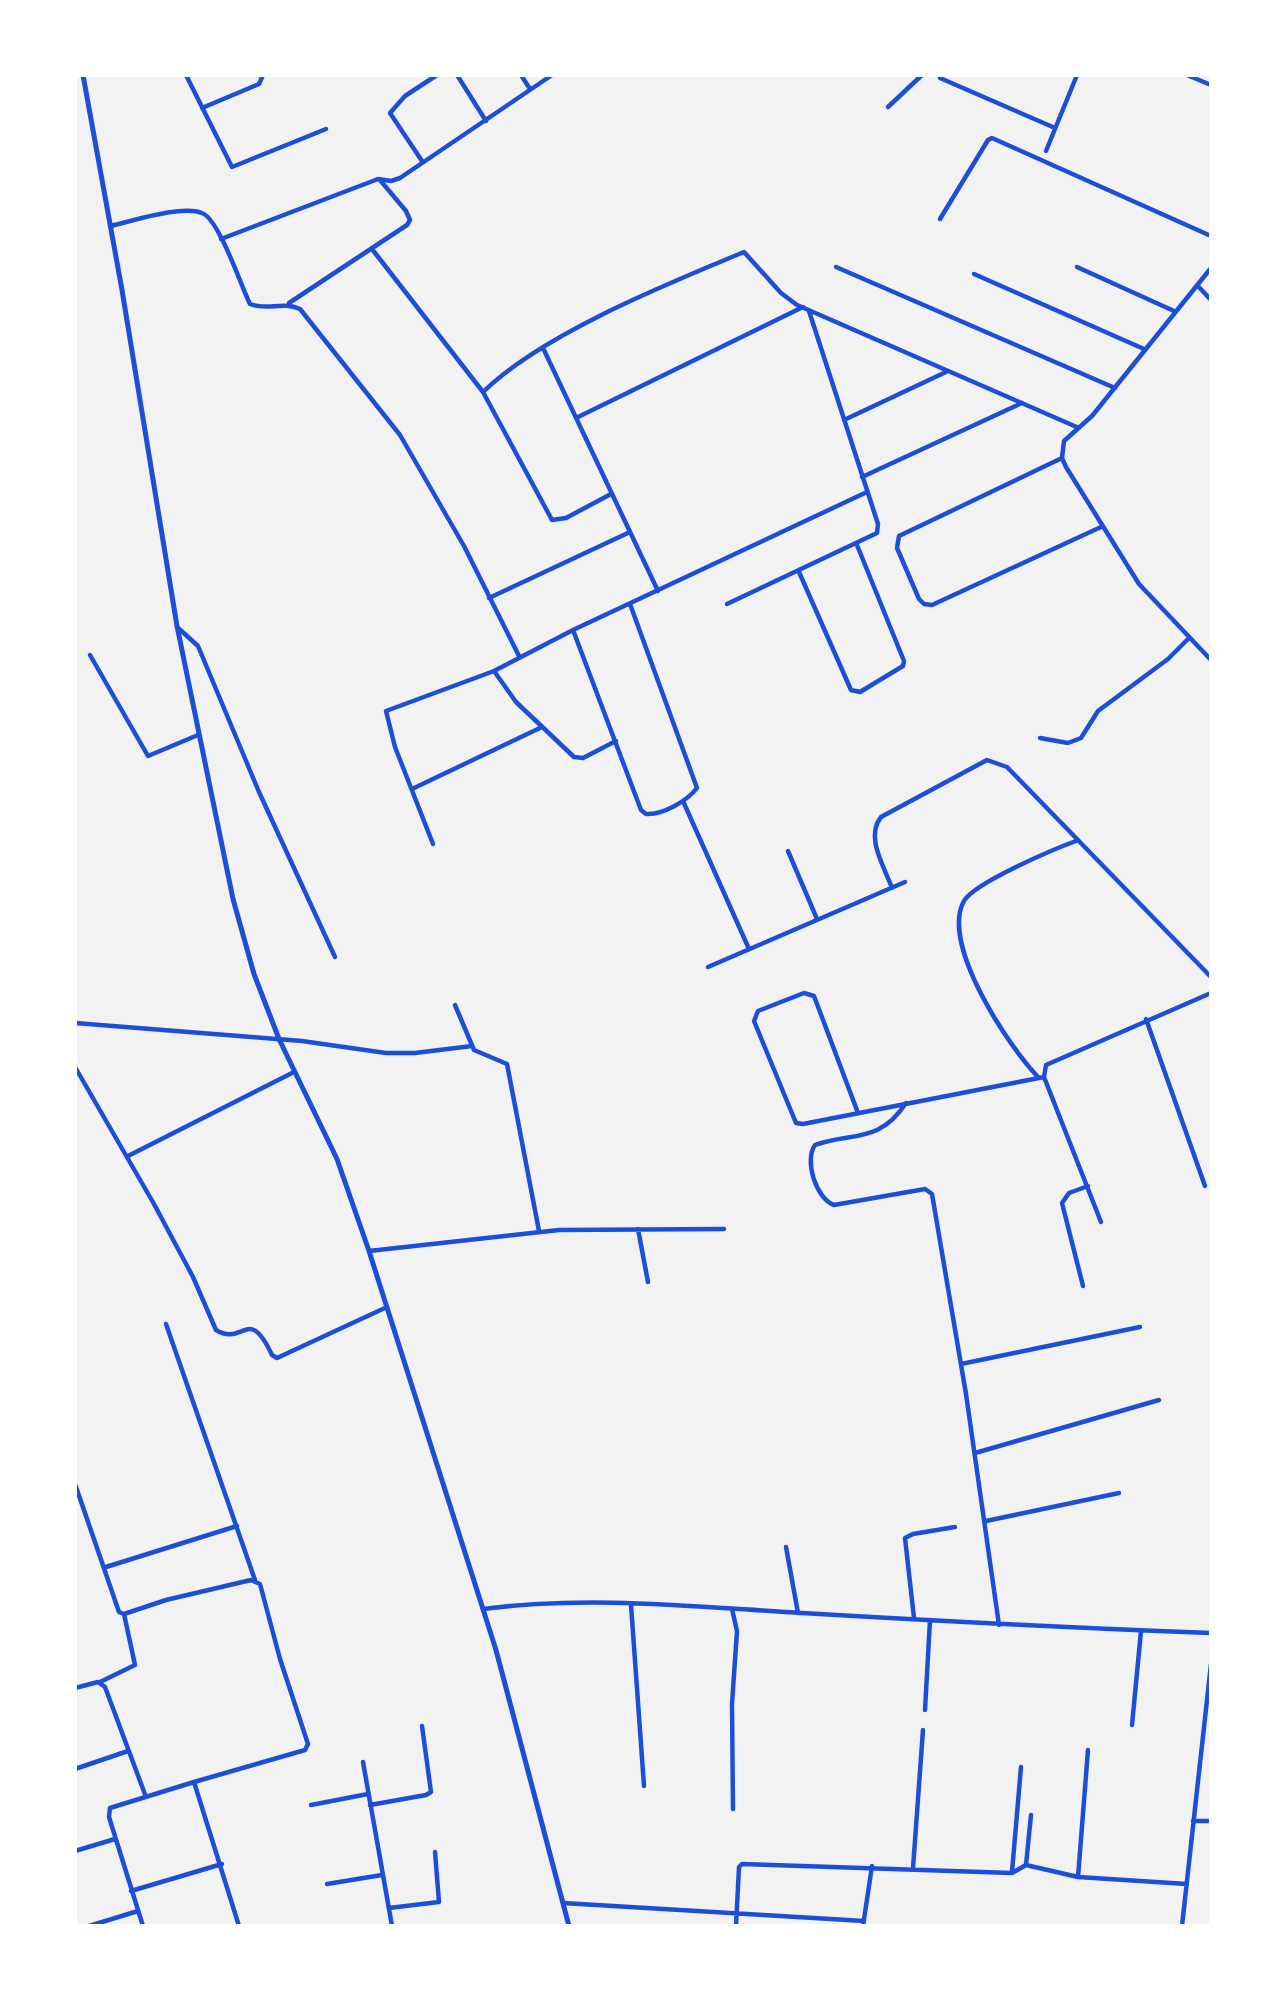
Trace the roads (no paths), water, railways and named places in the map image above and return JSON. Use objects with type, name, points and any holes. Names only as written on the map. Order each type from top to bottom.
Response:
[{"type":"street","points":[[83,75],[177,626],[233,899],[254,974],[279,1039],[337,1159],[369,1251],[483,1609],[569,1926]]},
{"type":"street","points":[[186,75],[232,167],[326,129]]},
{"type":"street","points":[[201,108],[259,84],[263,75]]},
{"type":"street","points":[[422,161],[390,113],[405,96],[437,75]]},
{"type":"street","points":[[457,75],[486,121]]},
{"type":"street","points":[[521,75],[530,89]]},
{"type":"street","points":[[221,239],[378,179],[391,181],[400,178],[552,75]]},
{"type":"street","points":[[888,107],[922,75]]},
{"type":"street","points":[[1046,151],[1077,75]]},
{"type":"street","points":[[1187,75],[1211,85]]},
{"type":"street","points":[[940,78],[1055,128]]},
{"type":"street","points":[[940,219],[988,139],[992,138],[1211,236]]},
{"type":"street","points":[[110,226],[160,215],[202,213],[210,218],[250,304],[261,309],[288,303],[407,225],[410,220],[406,211],[378,179]]},
{"type":"street","points":[[372,249],[484,392],[552,520],[566,518],[611,494]]},
{"type":"street","points":[[484,392],[543,348],[614,311],[744,252],[781,293],[806,308],[1079,428]]},
{"type":"street","points":[[836,267],[1115,388]]},
{"type":"street","points":[[1077,267],[1174,311]]},
{"type":"street","points":[[1211,268],[1115,388],[1064,441],[1062,458],[1101,527],[1139,584],[1211,660]]},
{"type":"street","points":[[974,274],[1144,349]]},
{"type":"street","points":[[1197,285],[1211,300]]},
{"type":"street","points":[[288,303],[300,309],[400,435],[464,546],[519,656]]},
{"type":"street","points":[[576,418],[806,308]]},
{"type":"street","points":[[727,604],[858,545],[875,535],[878,529],[806,308]]},
{"type":"street","points":[[543,348],[659,591]]},
{"type":"street","points":[[844,420],[947,372]]},
{"type":"street","points":[[862,477],[1023,403]]},
{"type":"street","points":[[1062,458],[899,537],[897,548],[919,599],[924,604],[932,605],[1101,527]]},
{"type":"street","points":[[433,844],[395,747],[386,711],[494,671],[573,630],[867,492]]},
{"type":"street","points":[[489,598],[630,532]]},
{"type":"street","points":[[799,572],[851,690],[860,692],[903,666],[904,661],[858,545]]},
{"type":"street","points":[[573,630],[643,813],[656,814],[683,800],[697,786],[630,604]]},
{"type":"street","points":[[177,626],[198,646],[259,792],[335,957]]},
{"type":"street","points":[[1040,738],[1068,743],[1081,738],[1098,710],[1168,659],[1189,638]]},
{"type":"street","points":[[90,655],[148,757],[198,734]]},
{"type":"street","points":[[494,671],[516,702],[574,757],[583,758],[616,741]]},
{"type":"street","points":[[412,789],[542,727]]},
{"type":"street","points":[[892,888],[873,837],[874,825],[881,817],[987,760],[1007,767],[1211,977]]},
{"type":"street","points":[[683,800],[749,948]]},
{"type":"street","points":[[1076,841],[990,882],[968,896],[961,910],[965,953],[987,1004],[1017,1054],[1041,1077],[1101,1222]]},
{"type":"street","points":[[788,851],[817,919]]},
{"type":"street","points":[[708,967],[905,882]]},
{"type":"street","points":[[858,1113],[814,996],[804,993],[758,1011],[754,1020],[796,1123],[858,1113],[1041,1077]]},
{"type":"street","points":[[1041,1077],[1050,1062],[1146,1019],[1191,1004],[1211,993]]},
{"type":"street","points":[[455,1004],[466,1025],[472,1046],[478,1053],[507,1064],[539,1231]]},
{"type":"street","points":[[1146,1019],[1205,1186]]},
{"type":"street","points":[[75,1023],[279,1039],[386,1053],[415,1053],[472,1046]]},
{"type":"street","points":[[75,1067],[128,1156],[193,1277],[219,1332],[225,1334],[258,1331],[263,1335],[272,1355],[277,1357],[387,1307]]},
{"type":"street","points":[[128,1156],[294,1072]]},
{"type":"street","points":[[906,1103],[896,1117],[873,1131],[849,1140],[815,1145],[811,1153],[811,1167],[825,1199],[834,1205],[925,1189],[931,1192],[986,1521],[999,1625]]},
{"type":"street","points":[[1083,1286],[1062,1203],[1069,1193],[1088,1186]]},
{"type":"street","points":[[638,1229],[648,1282]]},
{"type":"street","points":[[369,1251],[539,1231],[724,1229]]},
{"type":"street","points":[[143,1926],[115,1839],[109,1817],[110,1808],[305,1750],[308,1744],[280,1659],[260,1584],[255,1580],[166,1324]]},
{"type":"street","points":[[961,1364],[1140,1327]]},
{"type":"street","points":[[975,1453],[1160,1400]]},
{"type":"street","points":[[75,1484],[120,1612],[124,1615],[136,1662],[100,1682],[75,1688]]},
{"type":"street","points":[[986,1521],[1119,1493]]},
{"type":"street","points":[[106,1567],[237,1526]]},
{"type":"street","points":[[914,1618],[905,1538],[913,1534],[955,1527]]},
{"type":"street","points":[[786,1547],[798,1613]]},
{"type":"street","points":[[124,1615],[166,1600],[255,1580]]},
{"type":"street","points":[[483,1609],[525,1604],[631,1605],[914,1618],[999,1625],[1211,1633]]},
{"type":"street","points":[[631,1605],[645,1786]]},
{"type":"street","points":[[732,1609],[737,1631],[732,1704],[733,1809]]},
{"type":"street","points":[[925,1710],[930,1620]]},
{"type":"street","points":[[1132,1725],[1141,1631]]},
{"type":"street","points":[[1182,1926],[1211,1664]]},
{"type":"street","points":[[100,1682],[105,1687],[146,1797]]},
{"type":"street","points":[[370,1805],[431,1792],[422,1726]]},
{"type":"street","points":[[913,1868],[923,1730]]},
{"type":"street","points":[[1078,1877],[1088,1750]]},
{"type":"street","points":[[75,1769],[128,1751]]},
{"type":"street","points":[[363,1762],[392,1926]]},
{"type":"street","points":[[1012,1873],[1021,1768]]},
{"type":"street","points":[[194,1783],[222,1864],[239,1926]]},
{"type":"street","points":[[311,1805],[368,1794]]},
{"type":"street","points":[[1026,1865],[1031,1815]]},
{"type":"street","points":[[1193,1821],[1211,1821]]},
{"type":"street","points":[[75,1851],[115,1839]]},
{"type":"street","points":[[389,1908],[439,1902],[435,1852]]},
{"type":"street","points":[[131,1891],[222,1864]]},
{"type":"street","points":[[736,1926],[739,1867],[742,1864],[1012,1873],[1026,1865],[1078,1877],[1187,1884]]},
{"type":"street","points":[[563,1903],[737,1913],[863,1924],[872,1867]]},
{"type":"street","points":[[327,1884],[382,1875]]},
{"type":"street","points":[[89,1926],[138,1911]]}]
